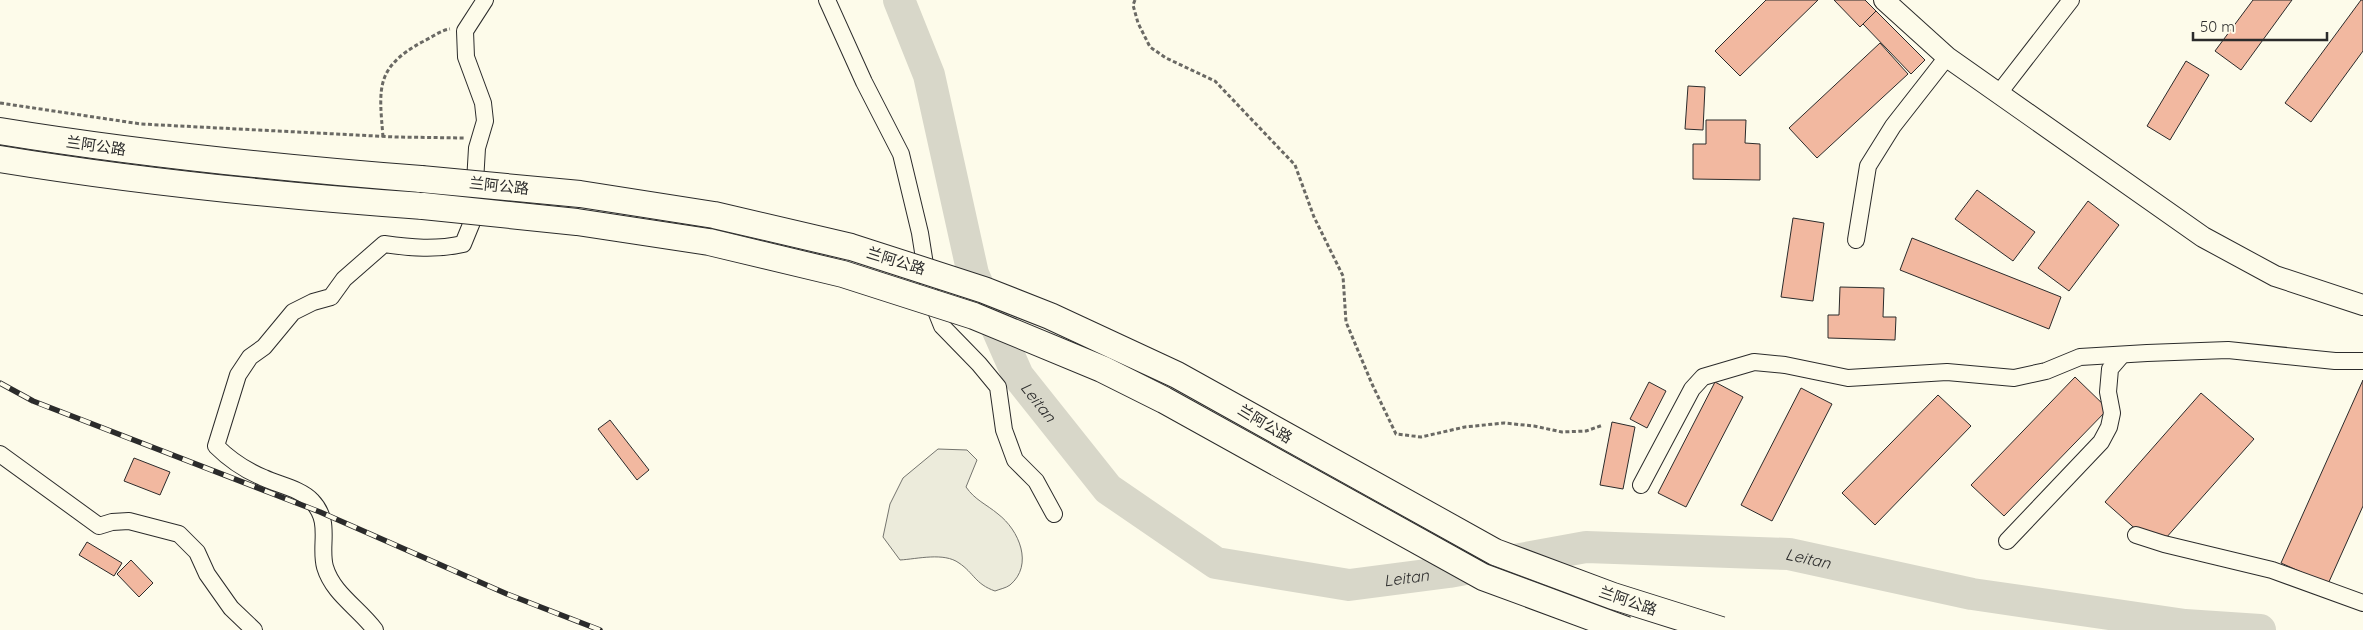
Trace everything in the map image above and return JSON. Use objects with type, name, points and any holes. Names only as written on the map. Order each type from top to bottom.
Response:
[{"type":"highway","name":"兰阿公路","points":[[0,131],[98,147],[267,167],[580,194],[714,215],[851,247],[960,282],[1050,316],[1177,375],[1495,552],[1613,596],[1721,630]]},
{"type":"highway","name":"兰阿公路","points":[[0,159],[95,175],[266,195],[423,206],[577,222],[709,242],[843,274],[974,316],[1048,346],[1164,400],[1483,577],[1626,630]]},
{"type":"street","points":[[375,630],[335,588],[325,566],[325,535],[320,512],[311,500],[262,478],[224,454],[216,446],[238,375],[250,357],[264,348],[293,312],[313,302],[331,297],[344,279],[384,244],[418,249],[463,244],[479,205],[475,182],[477,148],[485,121],[483,103],[466,57],[465,31],[485,0]]},
{"type":"street","points":[[827,0],[864,82],[902,154],[920,233],[930,296],[942,326],[979,364],[998,387],[1004,430],[1015,460],[1036,481],[1054,514]]},
{"type":"street","points":[[1884,0],[1946,57],[2203,237],[2275,276],[2363,305]]},
{"type":"street","points":[[1999,93],[2071,0]]},
{"type":"street","points":[[1856,240],[1868,166],[1893,126],[1946,57]]},
{"type":"street","points":[[1641,485],[1692,388],[1703,376],[1754,362],[1785,365],[1848,378],[1947,372],[2014,378],[2046,371],[2080,357],[2228,350],[2335,361],[2363,361]]},
{"type":"street","points":[[2007,541],[2101,442],[2109,427],[2112,413],[2108,392],[2110,369],[2122,355]]},
{"type":"street","points":[[0,454],[99,526],[112,522],[129,521],[178,534],[197,552],[207,574],[231,608],[254,630]]},
{"type":"street","points":[[2136,535],[2164,544],[2272,570],[2363,603]]},
{"type":"path","points":[[1135,0],[1133,5],[1138,23],[1150,47],[1166,58],[1215,82],[1296,165],[1314,217],[1343,276],[1346,322],[1372,384],[1396,434],[1421,437],[1465,426],[1504,423],[1534,426],[1562,432],[1586,431],[1603,425]]},
{"type":"path","points":[[383,137],[380,100],[384,75],[404,52],[448,29],[465,31]]},
{"type":"path","points":[[0,103],[141,124],[383,137],[480,138]]},
{"type":"shaded area","points":[[938,449],[967,450],[977,460],[966,487],[977,499],[1006,521],[1017,538],[1021,548],[1021,568],[1017,577],[1007,587],[995,591],[988,588],[959,563],[946,558],[930,557],[900,560],[883,537],[890,504],[903,478]]},
{"type":"building","points":[[1766,0],[1818,0],[1740,76],[1715,51]]},
{"type":"building","points":[[1834,0],[1865,0],[1876,11],[1860,27]]},
{"type":"building","points":[[2253,0],[2292,0],[2241,70],[2215,51]]},
{"type":"building","points":[[2361,0],[2363,0],[2363,51],[2311,122],[2285,103]]},
{"type":"building","points":[[1876,11],[1925,60],[1911,74],[1863,24]]},
{"type":"building","points":[[1880,43],[1908,74],[1817,158],[1789,128]]},
{"type":"building","points":[[2186,61],[2209,75],[2170,140],[2147,126]]},
{"type":"building","points":[[1688,86],[1705,87],[1703,130],[1685,129]]},
{"type":"building","points":[[1706,120],[1746,120],[1745,143],[1760,144],[1760,180],[1693,179],[1693,144],[1706,144]]},
{"type":"building","points":[[1977,190],[2035,232],[2013,261],[1955,219]]},
{"type":"building","points":[[2088,201],[2119,225],[2069,291],[2038,268]]},
{"type":"building","points":[[1793,218],[1824,223],[1813,301],[1781,297]]},
{"type":"building","points":[[1912,238],[2061,297],[2049,329],[1900,270]]},
{"type":"building","points":[[1840,287],[1884,288],[1883,317],[1896,317],[1895,340],[1828,338],[1828,315],[1839,315]]},
{"type":"building","points":[[2075,377],[2108,409],[2004,516],[1971,485]]},
{"type":"building","points":[[2363,380],[2363,506],[2328,584],[2281,563]]},
{"type":"building","points":[[1649,382],[1666,391],[1647,428],[1630,419]]},
{"type":"building","points":[[1715,382],[1743,397],[1686,507],[1658,493]]},
{"type":"building","points":[[1801,388],[1832,404],[1772,521],[1741,505]]},
{"type":"building","points":[[2201,393],[2254,439],[2157,548],[2105,502]]},
{"type":"building","points":[[1938,395],[1971,426],[1875,525],[1842,493]]},
{"type":"building","points":[[610,420],[649,470],[637,480],[598,429]]},
{"type":"building","points":[[1612,422],[1635,427],[1623,489],[1600,485]]},
{"type":"building","points":[[134,458],[170,472],[160,495],[124,481]]},
{"type":"building","points":[[87,542],[122,563],[114,576],[79,555]]},
{"type":"building","points":[[131,560],[153,583],[139,597],[117,574]]},
{"type":"waterway","name":"Leitan","points":[[899,0],[929,75],[973,274],[1018,376],[1108,489],[1216,563],[1349,585],[1449,572],[1586,547],[1789,554],[1972,594],[2185,625],[2260,630]]},
{"type":"railway","points":[[0,383],[33,401],[320,512],[507,594],[600,630]]}]
